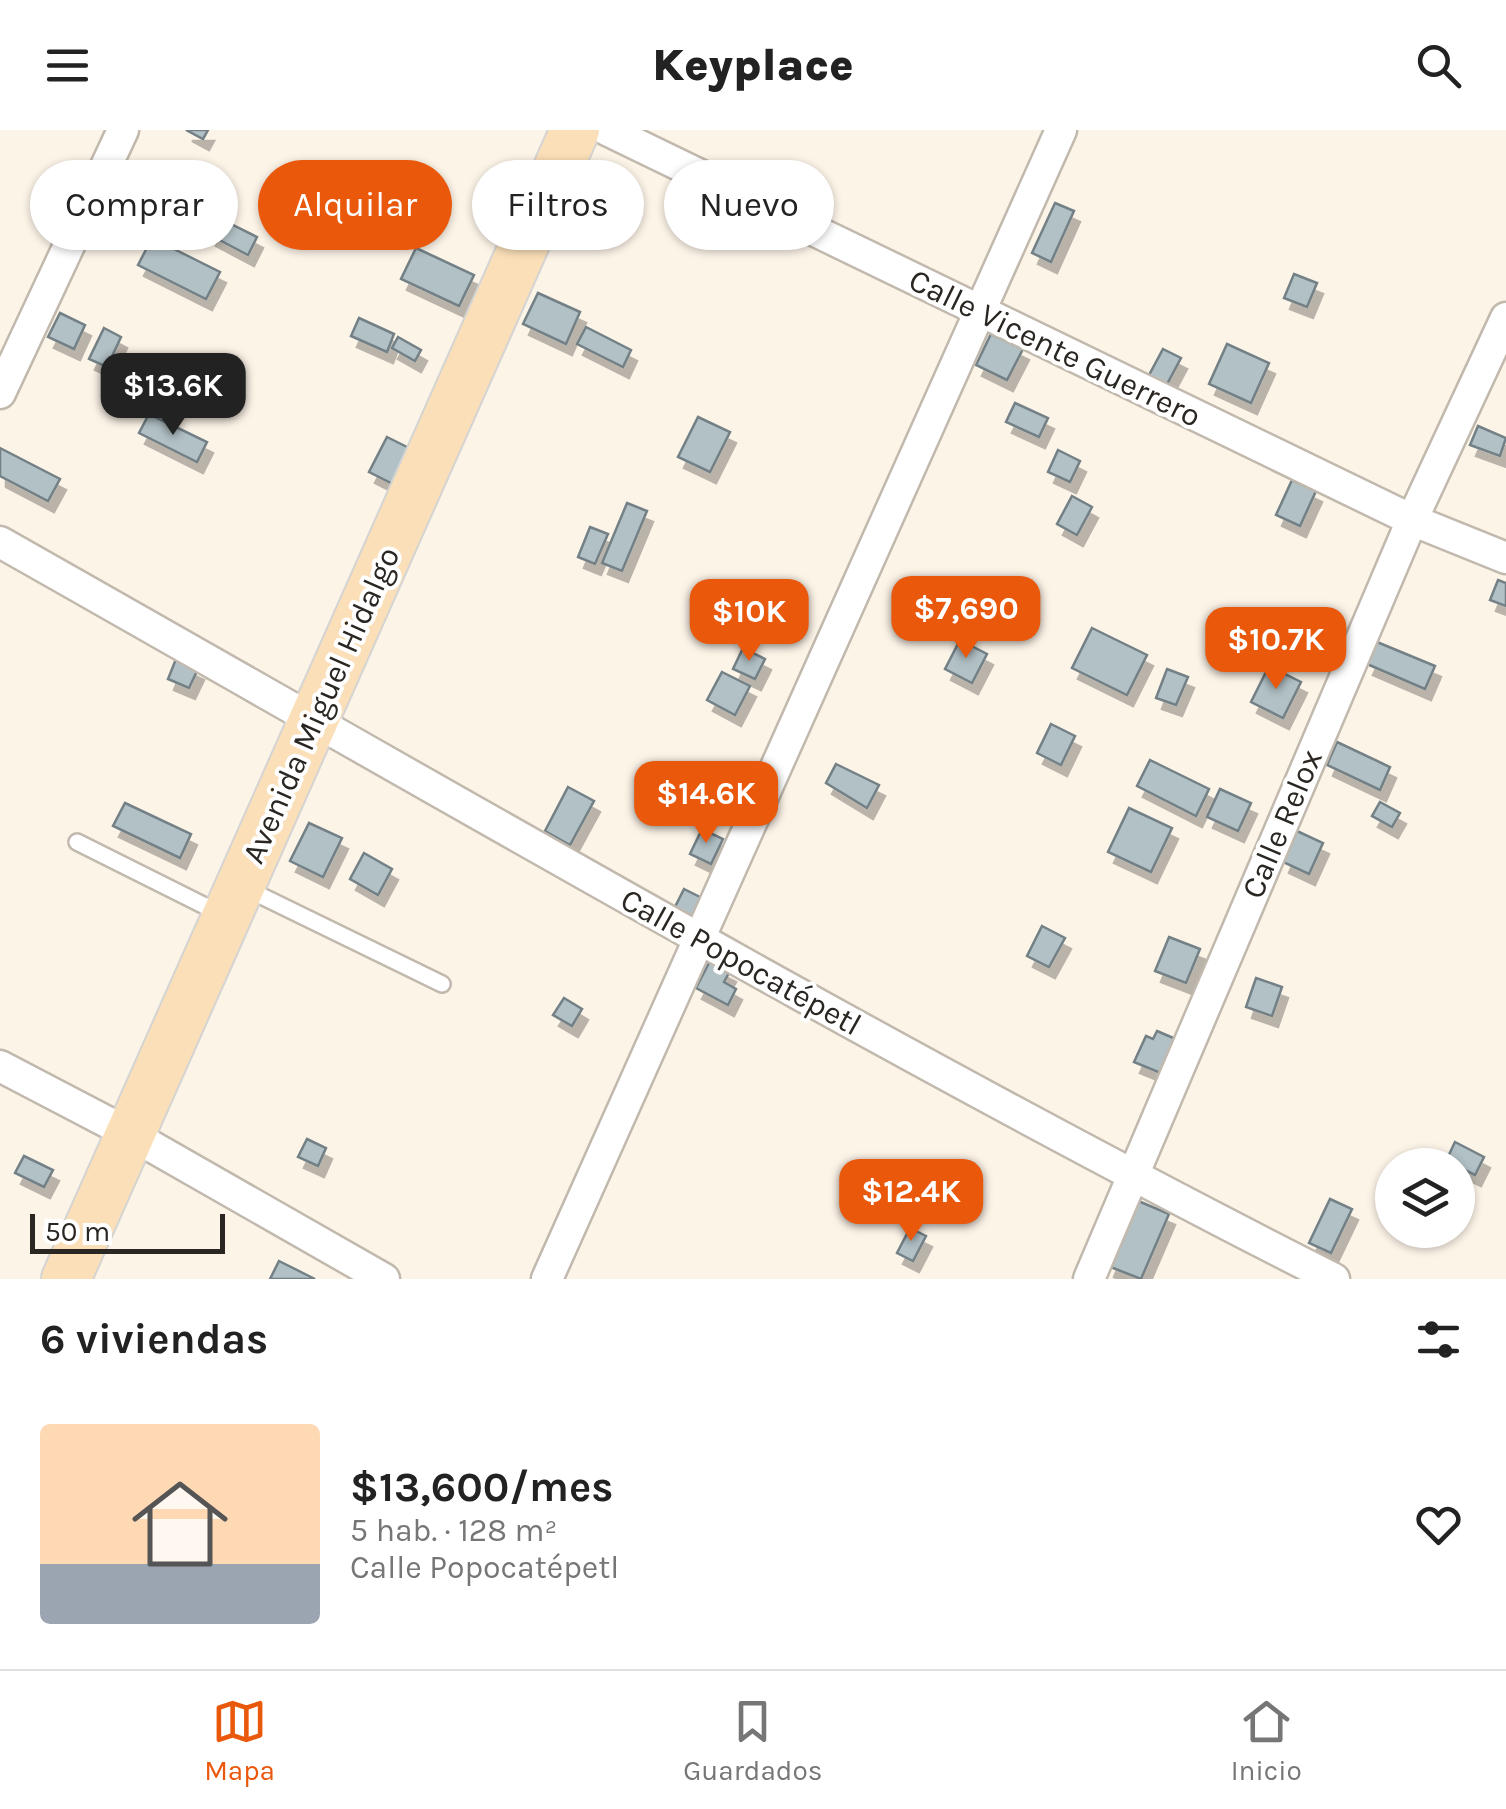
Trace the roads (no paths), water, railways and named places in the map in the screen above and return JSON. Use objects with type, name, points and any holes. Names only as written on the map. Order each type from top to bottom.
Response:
[{"type":"main road","name":"Avenida Miguel Hidalgo","points":[[66,1279],[575,130]]},
{"type":"street","points":[[0,393],[124,130]]},
{"type":"street","name":"Calle Vicente Guerrero","points":[[607,130],[1412,520],[1506,558]]},
{"type":"street","points":[[547,1279],[1061,130]]},
{"type":"street","name":"Calle Relox","points":[[1089,1279],[1412,520],[1506,318]]},
{"type":"street","name":"Calle Popocatépetl","points":[[0,542],[698,940],[1132,1177],[1334,1279]]},
{"type":"street","points":[[0,1066],[130,1134],[384,1279]]},
{"type":"lane","points":[[77,842],[442,984]]}]
